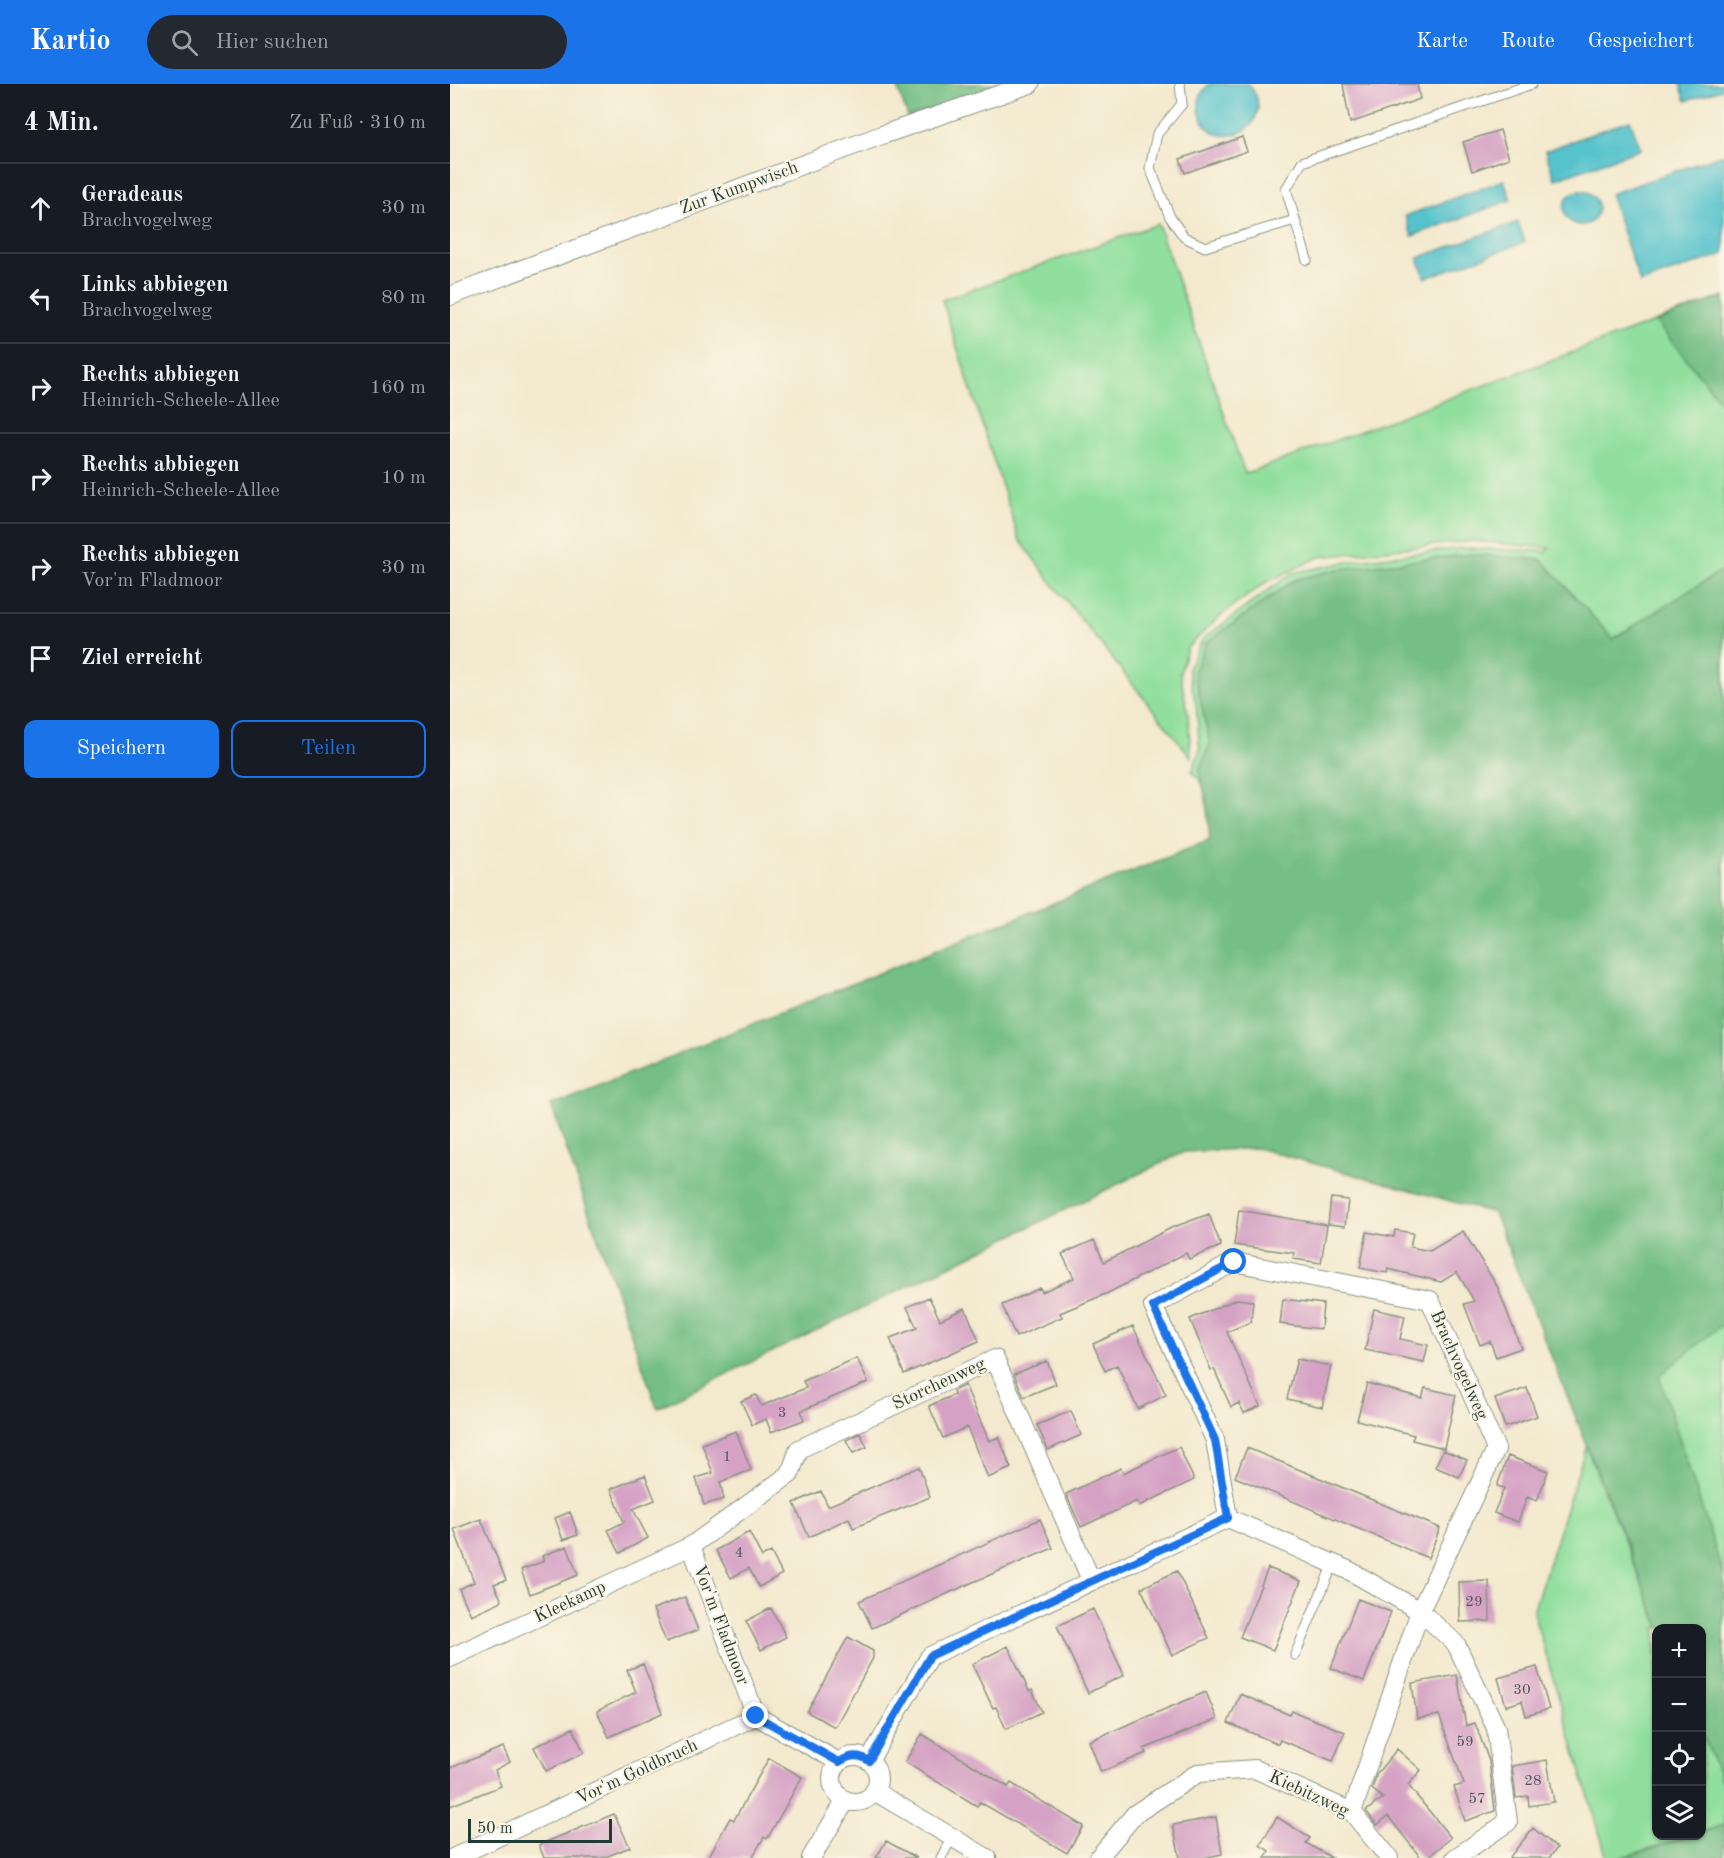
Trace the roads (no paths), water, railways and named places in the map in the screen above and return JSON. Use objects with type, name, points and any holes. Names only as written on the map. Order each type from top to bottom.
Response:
[{"type":"street","name":"Zur Kumpwisch","points":[[450,296],[871,139],[1030,84]]},
{"type":"street","name":"Brachvogelweg","points":[[1228,1518],[1215,1440],[1153,1306],[1234,1262],[1430,1300],[1496,1449],[1420,1611],[1352,1812]]},
{"type":"street","name":"Storchenweg","points":[[691,1546],[790,1474],[799,1449],[995,1359],[1091,1580]]},
{"type":"street","points":[[869,1761],[930,1656],[1228,1518],[1350,1571],[1420,1611],[1456,1644],[1496,1728],[1508,1822],[1455,1858]]},
{"type":"street","name":"Kleekamp","points":[[450,1658],[691,1546]]},
{"type":"street","name":"Vor'm Fladmoor","points":[[691,1546],[756,1716]]},
{"type":"street","points":[[756,1716],[839,1762]]},
{"type":"street","name":"Vor'm Goldbruch","points":[[453,1858],[756,1716]]},
{"type":"street","points":[[858,1756],[869,1761],[877,1773],[878,1784],[874,1791],[863,1801],[846,1800],[839,1796],[832,1785],[831,1776],[839,1762],[847,1757],[858,1756]]},
{"type":"street","name":"Kiebitzweg","points":[[1098,1858],[1135,1814],[1198,1773],[1255,1769],[1352,1812],[1389,1858]]},
{"type":"street","points":[[874,1791],[987,1858]]},
{"type":"street","points":[[811,1858],[846,1800]]},
{"type":"lane","points":[[1180,84],[1182,104],[1157,134],[1149,168],[1170,217],[1184,237],[1205,247],[1295,220]]},
{"type":"lane","points":[[1307,260],[1286,189],[1302,162],[1532,84]]},
{"type":"lane","points":[[1295,1655],[1333,1564]]},
{"type":"lane","points":[[941,1858],[952,1837]]},
{"type":"water","points":[[1209,84],[1249,84],[1257,99],[1257,113],[1251,124],[1242,132],[1230,135],[1218,134],[1207,127],[1200,114],[1199,106],[1201,94]]},
{"type":"water","points":[[1680,84],[1723,84],[1724,88],[1686,101]]},
{"type":"water","points":[[1630,120],[1641,149],[1555,179],[1545,151]]},
{"type":"water","points":[[1724,154],[1724,254],[1640,283],[1610,194]]},
{"type":"water","points":[[1504,180],[1511,200],[1412,236],[1405,216]]},
{"type":"water","points":[[1581,191],[1593,196],[1598,208],[1593,220],[1581,225],[1569,220],[1564,208],[1569,196]]},
{"type":"water","points":[[1518,222],[1525,242],[1425,278],[1418,258]]}]
